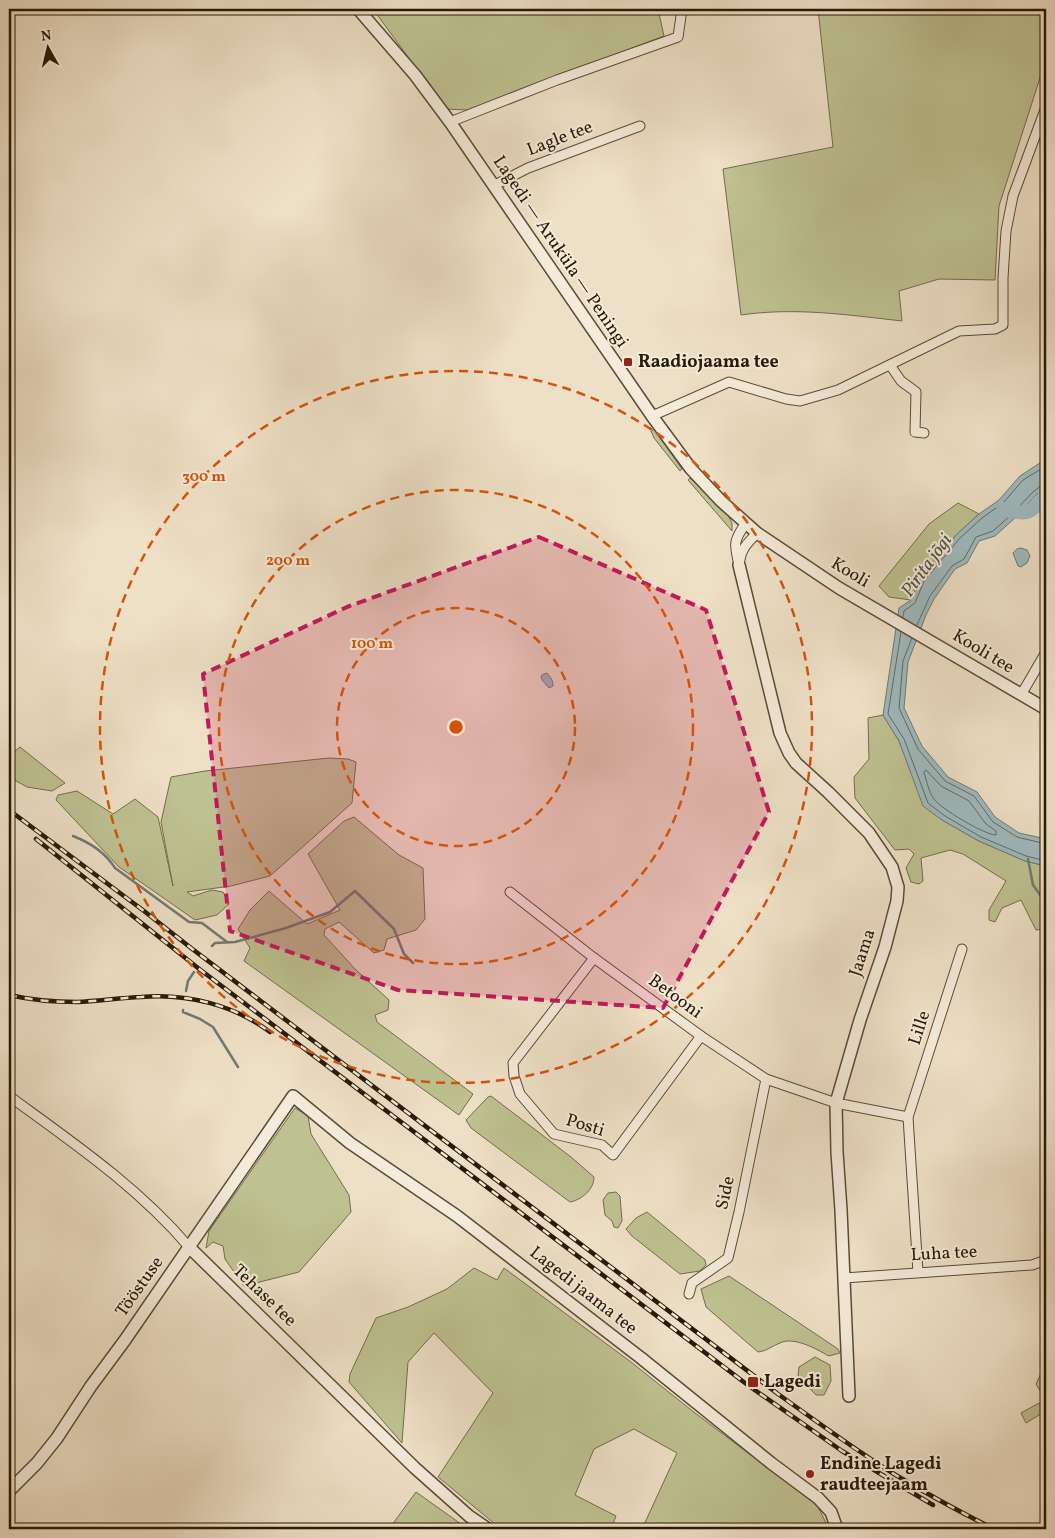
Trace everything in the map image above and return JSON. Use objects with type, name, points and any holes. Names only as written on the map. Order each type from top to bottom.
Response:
[{"type":"street","name":"Lagedi — Aruküla — Peningi","points":[[358,9],[415,74],[450,122],[652,416],[691,469],[721,501],[757,532]]},
{"type":"street","points":[[450,122],[557,80],[678,37],[682,9]]},
{"type":"street","points":[[652,416],[728,382],[786,399],[800,401],[838,390],[960,331],[995,329],[1003,325],[1006,231],[1013,196],[1046,108]]},
{"type":"street","name":"Lagle tee","points":[[493,186],[528,168],[640,126]]},
{"type":"street","points":[[890,365],[901,381],[916,392],[915,432],[924,434]]},
{"type":"street","name":"Jaama","points":[[746,523],[736,537],[736,550],[780,733],[796,763],[869,833],[892,867],[898,887],[897,901],[884,947],[836,1103],[849,1396]]},
{"type":"street","points":[[739,565],[740,554],[745,545],[757,532]]},
{"type":"street","name":"Kooli","points":[[757,532],[797,561],[928,639]]},
{"type":"street","name":"Kooli tee","points":[[928,639],[1046,709]]},
{"type":"street","points":[[1021,694],[1046,652]]},
{"type":"street","name":"Betooni","points":[[510,892],[594,958],[701,1036],[766,1079],[836,1103]]},
{"type":"street","name":"Lille","points":[[918,1272],[908,1117],[962,949]]},
{"type":"street","name":"Posti","points":[[594,958],[513,1063],[514,1076],[520,1094],[554,1134],[602,1144],[614,1155],[701,1036]]},
{"type":"street","name":"Side","points":[[689,1294],[692,1283],[728,1258],[766,1079]]},
{"type":"street","name":"Tehase tee","points":[[9,1096],[88,1154],[141,1198],[415,1468],[469,1516],[488,1529]]},
{"type":"street","name":"Tööstuse","points":[[9,1491],[37,1463],[57,1438],[91,1386],[293,1096]]},
{"type":"street","name":"Lagedi jaama tee","points":[[293,1096],[350,1143],[457,1216],[642,1358],[771,1463],[818,1498],[831,1512],[837,1529]]},
{"type":"street","points":[[836,1103],[908,1117]]},
{"type":"street","name":"Luha tee","points":[[844,1278],[1022,1266],[1046,1260]]},
{"type":"highlighted area","points":[[539,537],[706,610],[769,812],[663,1008],[398,990],[230,931],[203,674],[347,607]]},
{"type":"green space","points":[[373,9],[658,9],[664,36],[467,110],[446,109]]},
{"type":"green space","points":[[818,9],[1046,9],[1046,59],[999,206],[995,280],[939,279],[899,291],[902,321],[842,314],[802,312],[741,315],[723,169],[833,147]]},
{"type":"green space","points":[[654,429],[682,469],[680,471],[654,438],[651,431]]},
{"type":"green space","points":[[690,478],[728,515],[732,523],[732,531],[688,480]]},
{"type":"green space","points":[[958,503],[979,514],[958,533],[932,563],[911,600],[889,597],[879,586],[929,524]]},
{"type":"green space","points":[[883,715],[899,741],[917,785],[942,820],[979,841],[1025,861],[1046,866],[1046,929],[1036,930],[1021,900],[1002,908],[995,922],[989,920],[989,910],[1006,881],[963,854],[950,850],[921,858],[923,881],[919,884],[911,882],[906,868],[914,854],[909,849],[895,850],[855,798],[854,777],[869,759],[868,718]]},
{"type":"green space","points":[[20,747],[65,783],[52,791],[27,787],[9,777],[9,756]]},
{"type":"green space","points":[[329,758],[348,759],[356,762],[352,803],[270,876],[231,886],[187,892],[193,896],[212,890],[223,892],[229,904],[217,915],[195,920],[119,867],[56,800],[58,795],[77,791],[113,814],[135,799],[158,817],[173,886],[161,822],[171,777],[205,771]]},
{"type":"green space","points":[[354,817],[399,855],[423,868],[425,919],[416,930],[387,939],[384,950],[374,953],[339,922],[325,929],[324,935],[356,970],[389,1000],[388,1010],[375,1015],[377,1022],[473,1094],[459,1115],[244,961],[250,948],[238,929],[250,910],[269,891],[307,924],[340,910],[308,854],[344,821]]},
{"type":"green space","points":[[491,1096],[571,1157],[594,1177],[592,1186],[586,1194],[570,1202],[471,1128],[466,1120]]},
{"type":"green space","points":[[295,1108],[308,1116],[311,1134],[349,1195],[351,1212],[299,1272],[244,1286],[225,1259],[223,1246],[213,1242],[206,1248],[209,1231]]},
{"type":"green space","points":[[616,1192],[620,1196],[622,1221],[618,1228],[614,1227],[612,1221],[605,1215],[603,1200],[608,1193]]},
{"type":"green space","points":[[647,1212],[705,1260],[706,1265],[700,1271],[680,1274],[632,1236],[626,1229],[636,1218]]},
{"type":"green space","points":[[474,1268],[497,1280],[504,1268],[631,1362],[817,1505],[829,1529],[642,1529],[677,1453],[634,1429],[594,1449],[575,1495],[616,1516],[611,1529],[501,1529],[438,1477],[493,1393],[434,1333],[408,1362],[402,1443],[349,1382],[350,1374],[376,1318],[408,1307],[447,1289]]},
{"type":"green space","points":[[729,1276],[838,1349],[840,1353],[829,1356],[805,1344],[792,1341],[786,1341],[758,1352],[706,1307],[701,1289]]},
{"type":"green space","points":[[815,1357],[830,1365],[831,1381],[824,1395],[816,1395],[798,1376],[799,1367]]},
{"type":"green space","points":[[1043,1369],[1046,1370],[1046,1396],[1042,1394],[1036,1384]]},
{"type":"green space","points":[[1039,1403],[1044,1412],[1026,1423],[1021,1413]]},
{"type":"green space","points":[[416,1492],[468,1529],[389,1529]]},
{"type":"water","points":[[1046,176],[1046,219],[1041,189]]},
{"type":"water","points":[[1046,459],[1046,488],[1036,495],[995,536],[979,541],[967,563],[955,569],[934,599],[908,662],[904,708],[922,746],[948,777],[977,792],[995,817],[1019,833],[1046,839],[1046,866],[1025,861],[979,841],[942,820],[923,806],[899,741],[883,715],[899,608],[911,600],[920,579],[957,534],[979,514],[999,500],[1020,476]]},
{"type":"water","points":[[1021,548],[1027,550],[1030,556],[1027,563],[1021,567],[1018,566],[1013,553]]},
{"type":"water","points":[[547,673],[552,679],[553,684],[549,688],[541,676]]},
{"type":"waterway","name":"Pirita jõgi","points":[[1003,509],[1027,512],[1032,510],[1046,495]]},
{"type":"waterway","points":[[73,836],[97,849],[107,857],[115,868],[189,922],[202,923],[227,942]]},
{"type":"waterway","points":[[1028,859],[1033,885],[1046,903]]},
{"type":"waterway","points":[[212,946],[215,943],[235,942],[286,928],[330,912],[355,891],[394,929],[404,954],[413,963]]},
{"type":"waterway","points":[[186,991],[188,981],[194,972]]},
{"type":"waterway","points":[[183,1010],[183,1012],[213,1027],[238,1067]]},
{"type":"railway","points":[[9,810],[778,1394],[894,1474],[994,1529]]},
{"type":"railway","points":[[36,839],[198,968],[749,1386],[842,1451],[933,1505]]},
{"type":"railway","points":[[9,995],[68,1002],[158,996],[193,999],[225,1008],[270,1032]]},
{"type":"place","name":"Raadiojaama tee","points":[[628,362]]},
{"type":"place","name":"Lagedi","points":[[753,1382]]},
{"type":"place","name":"Endine Lagedi raudteejaam","points":[[810,1474]]}]
